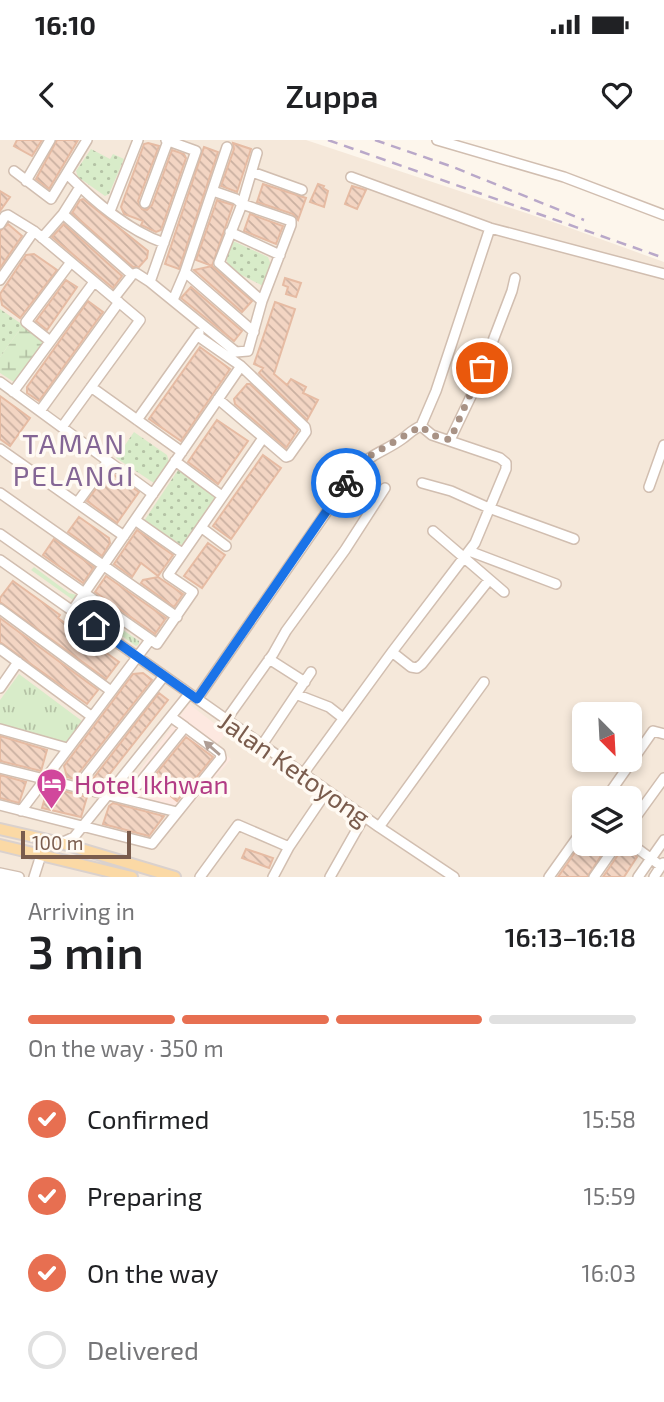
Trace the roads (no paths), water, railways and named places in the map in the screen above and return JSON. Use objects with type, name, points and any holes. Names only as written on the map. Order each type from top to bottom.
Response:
[{"type":"main road","points":[[0,829],[61,843],[175,877]]},
{"type":"main road","points":[[0,845],[108,874],[132,877]]},
{"type":"street","points":[[26,181],[50,140]]},
{"type":"street","points":[[13,172],[51,200],[87,140]]},
{"type":"street","points":[[110,211],[138,140]]},
{"type":"street","points":[[145,204],[167,140],[196,151],[150,282]]},
{"type":"street","points":[[437,140],[564,177],[664,215]]},
{"type":"street","points":[[173,300],[227,147]]},
{"type":"street","points":[[257,153],[242,204],[219,263],[262,301]]},
{"type":"street","points":[[252,172],[302,190]]},
{"type":"street","points":[[67,174],[110,211],[145,236],[164,243]]},
{"type":"street","points":[[351,177],[490,228],[664,274]]},
{"type":"street","points":[[42,239],[64,214],[80,187]]},
{"type":"street","points":[[40,411],[132,275],[136,273],[236,352],[247,351],[291,221],[213,191]]},
{"type":"street","points":[[64,214],[132,275]]},
{"type":"street","points":[[0,224],[5,216],[9,215],[33,231],[140,320],[61,427]]},
{"type":"street","points":[[61,843],[74,837],[171,717],[193,696],[355,471],[368,457],[421,426],[436,391],[490,228]]},
{"type":"street","points":[[0,280],[33,231]]},
{"type":"street","points":[[230,233],[280,255]]},
{"type":"street","points":[[50,341],[26,322],[71,262]]},
{"type":"street","points":[[185,272],[254,332]]},
{"type":"street","points":[[450,440],[474,390],[515,278]]},
{"type":"street","points":[[13,392],[94,282]]},
{"type":"street","points":[[137,420],[198,336],[201,324]]},
{"type":"street","points":[[198,336],[241,366],[306,429],[286,457],[218,399]]},
{"type":"street","points":[[72,611],[241,366]]},
{"type":"street","points":[[0,382],[153,494]]},
{"type":"street","points":[[91,387],[182,452]]},
{"type":"street","points":[[303,774],[475,543],[506,469],[506,463],[500,458],[432,435],[421,426]]},
{"type":"street","points":[[0,534],[157,643],[193,592],[168,575],[263,438]]},
{"type":"street","points":[[649,487],[664,445]]},
{"type":"street","points":[[0,449],[124,536]]},
{"type":"street","points":[[77,503],[108,461]]},
{"type":"street","points":[[176,461],[222,496]]},
{"type":"street","points":[[422,483],[451,491],[489,508],[575,539]]},
{"type":"street","points":[[226,720],[385,488]]},
{"type":"street","points":[[0,493],[177,617]]},
{"type":"street","points":[[135,520],[182,553]]},
{"type":"street","points":[[202,528],[226,546]]},
{"type":"street","points":[[433,531],[466,554],[489,580],[504,592]]},
{"type":"street","points":[[466,554],[556,584]]},
{"type":"street","name":"Jalan Ketoyong","points":[[1,563],[454,877]]},
{"type":"street","points":[[392,652],[411,667],[417,668],[489,580]]},
{"type":"street","points":[[0,609],[111,691]]},
{"type":"street","points":[[21,811],[149,640]]},
{"type":"street","points":[[0,649],[91,716]]},
{"type":"street","points":[[268,659],[305,682]]},
{"type":"street","points":[[0,688],[18,662]]},
{"type":"street","points":[[262,745],[311,672]]},
{"type":"street","points":[[77,787],[164,676]]},
{"type":"street","points":[[379,827],[484,682]]},
{"type":"street","points":[[298,695],[329,707],[343,718]]},
{"type":"street","points":[[0,805],[152,844],[220,758],[220,754],[171,717]]},
{"type":"street","points":[[119,781],[138,785],[185,727]]},
{"type":"street","points":[[0,729],[67,748]]},
{"type":"street","points":[[614,786],[653,731],[664,734]]},
{"type":"street","points":[[0,768],[177,812]]},
{"type":"street","points":[[642,808],[664,778]]},
{"type":"street","points":[[273,877],[289,847],[327,791]]},
{"type":"street","points":[[330,877],[364,817]]},
{"type":"street","points":[[200,877],[238,825],[289,847]]},
{"type":"street","points":[[83,826],[80,839],[83,850]]},
{"type":"street","points":[[638,877],[664,840]]},
{"type":"street","points":[[549,877],[572,845]]},
{"type":"street","points":[[642,852],[662,864],[654,877]]},
{"type":"street","points":[[34,877],[41,855]]},
{"type":"street","points":[[594,877],[609,856]]},
{"type":"street","points":[[0,873],[19,877]]},
{"type":"railway","points":[[328,140],[664,258]]},
{"type":"railway","points":[[375,140],[453,167],[584,220]]},
{"type":"place","name":"Hotel Ikhwan","points":[[51,810]]},
{"type":"district","name":"TAMAN PELANGI","points":[[74,459]]}]
